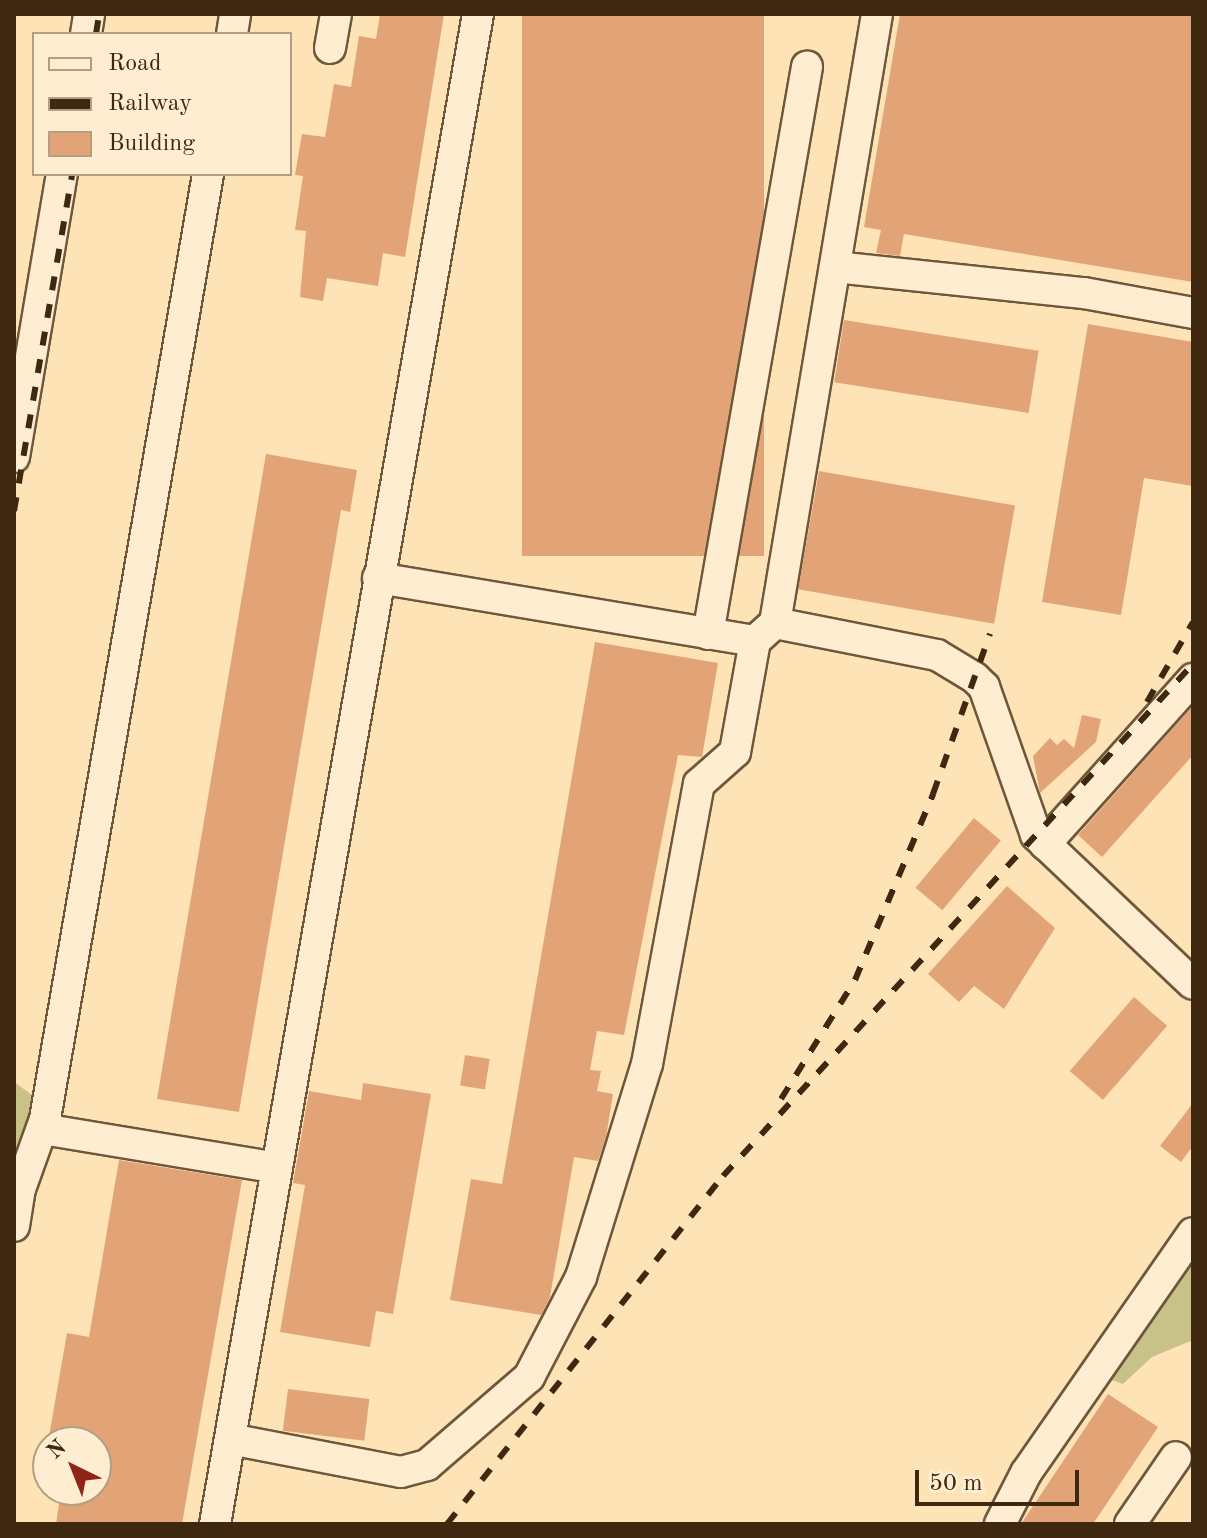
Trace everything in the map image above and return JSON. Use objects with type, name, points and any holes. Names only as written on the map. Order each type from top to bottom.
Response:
[{"type":"lane","points":[[330,48],[336,14]]},
{"type":"lane","points":[[215,1524],[478,14]]},
{"type":"lane","points":[[230,1439],[401,1472],[427,1465],[529,1377],[581,1277],[647,1064],[699,784],[735,752],[765,632],[835,267],[877,14]]},
{"type":"lane","points":[[708,634],[807,67]]},
{"type":"lane","points":[[14,457],[62,176]]},
{"type":"lane","points":[[14,1226],[42,1129],[208,176]]},
{"type":"lane","points":[[835,267],[1084,293],[1193,313]]},
{"type":"lane","points":[[378,578],[708,634],[765,632],[937,655],[984,687],[1036,835],[1193,984]]},
{"type":"lane","points":[[1045,844],[1193,679]]},
{"type":"lane","points":[[42,1129],[277,1168]]},
{"type":"lane","points":[[1000,1524],[1026,1473],[1193,1233]]},
{"type":"lane","points":[[1130,1524],[1176,1457]]},
{"type":"shaded area","points":[[14,1082],[39,1100],[14,1153]]},
{"type":"shaded area","points":[[1193,1243],[1193,1340],[1152,1357],[1123,1384],[1103,1377]]},
{"type":"building","points":[[380,14],[444,14],[405,257],[383,253],[378,286],[327,278],[323,301],[300,297],[306,231],[295,230],[303,176],[295,175],[302,134],[325,137],[334,84],[351,87],[359,36],[376,39]]},
{"type":"building","points":[[522,14],[764,14],[764,556],[522,556]]},
{"type":"building","points":[[900,14],[1193,14],[1193,282],[904,234],[900,256],[876,253],[881,230],[864,227]]},
{"type":"building","points":[[844,320],[1039,351],[1029,413],[834,382]]},
{"type":"building","points":[[1088,324],[1193,342],[1193,486],[1144,478],[1121,615],[1042,602]]},
{"type":"building","points":[[266,454],[357,470],[350,512],[341,510],[239,1112],[157,1099]]},
{"type":"building","points":[[819,471],[1015,506],[994,624],[798,589]]},
{"type":"building","points":[[595,642],[718,663],[702,757],[678,755],[624,1035],[597,1031],[590,1070],[601,1071],[597,1091],[613,1094],[606,1137],[598,1161],[574,1157],[550,1297],[541,1315],[450,1300],[471,1179],[502,1184]]},
{"type":"building","points":[[1193,706],[1193,755],[1102,857],[1078,835]]},
{"type":"building","points":[[1082,715],[1101,719],[1096,742],[1040,793],[1033,756],[1050,738],[1057,745],[1064,739],[1074,748]]},
{"type":"building","points":[[974,818],[1001,840],[942,910],[916,888]]},
{"type":"building","points":[[1007,886],[1055,928],[1004,1009],[974,986],[959,1002],[928,974]]},
{"type":"building","points":[[1134,997],[1167,1026],[1103,1100],[1070,1071]]},
{"type":"building","points":[[465,1055],[490,1059],[485,1090],[460,1086]]},
{"type":"building","points":[[363,1083],[431,1094],[393,1314],[376,1311],[370,1347],[280,1332],[305,1185],[293,1183],[309,1091],[361,1100]]},
{"type":"building","points":[[1193,1103],[1193,1146],[1181,1162],[1160,1146]]},
{"type":"building","points":[[119,1160],[242,1180],[182,1524],[56,1524],[59,1506],[112,1506],[112,1426],[51,1426],[67,1333],[89,1337]]},
{"type":"building","points":[[288,1389],[369,1399],[364,1441],[283,1431]]},
{"type":"building","points":[[1108,1394],[1158,1427],[1093,1524],[1021,1524]]},
{"type":"railway","points":[[96,32],[99,14]]},
{"type":"railway","points":[[14,511],[72,176]]},
{"type":"railway","points":[[1147,702],[1193,622]]},
{"type":"railway","points":[[781,1099],[855,980],[933,794],[990,634]]},
{"type":"railway","points":[[447,1524],[723,1176],[1193,664]]}]
